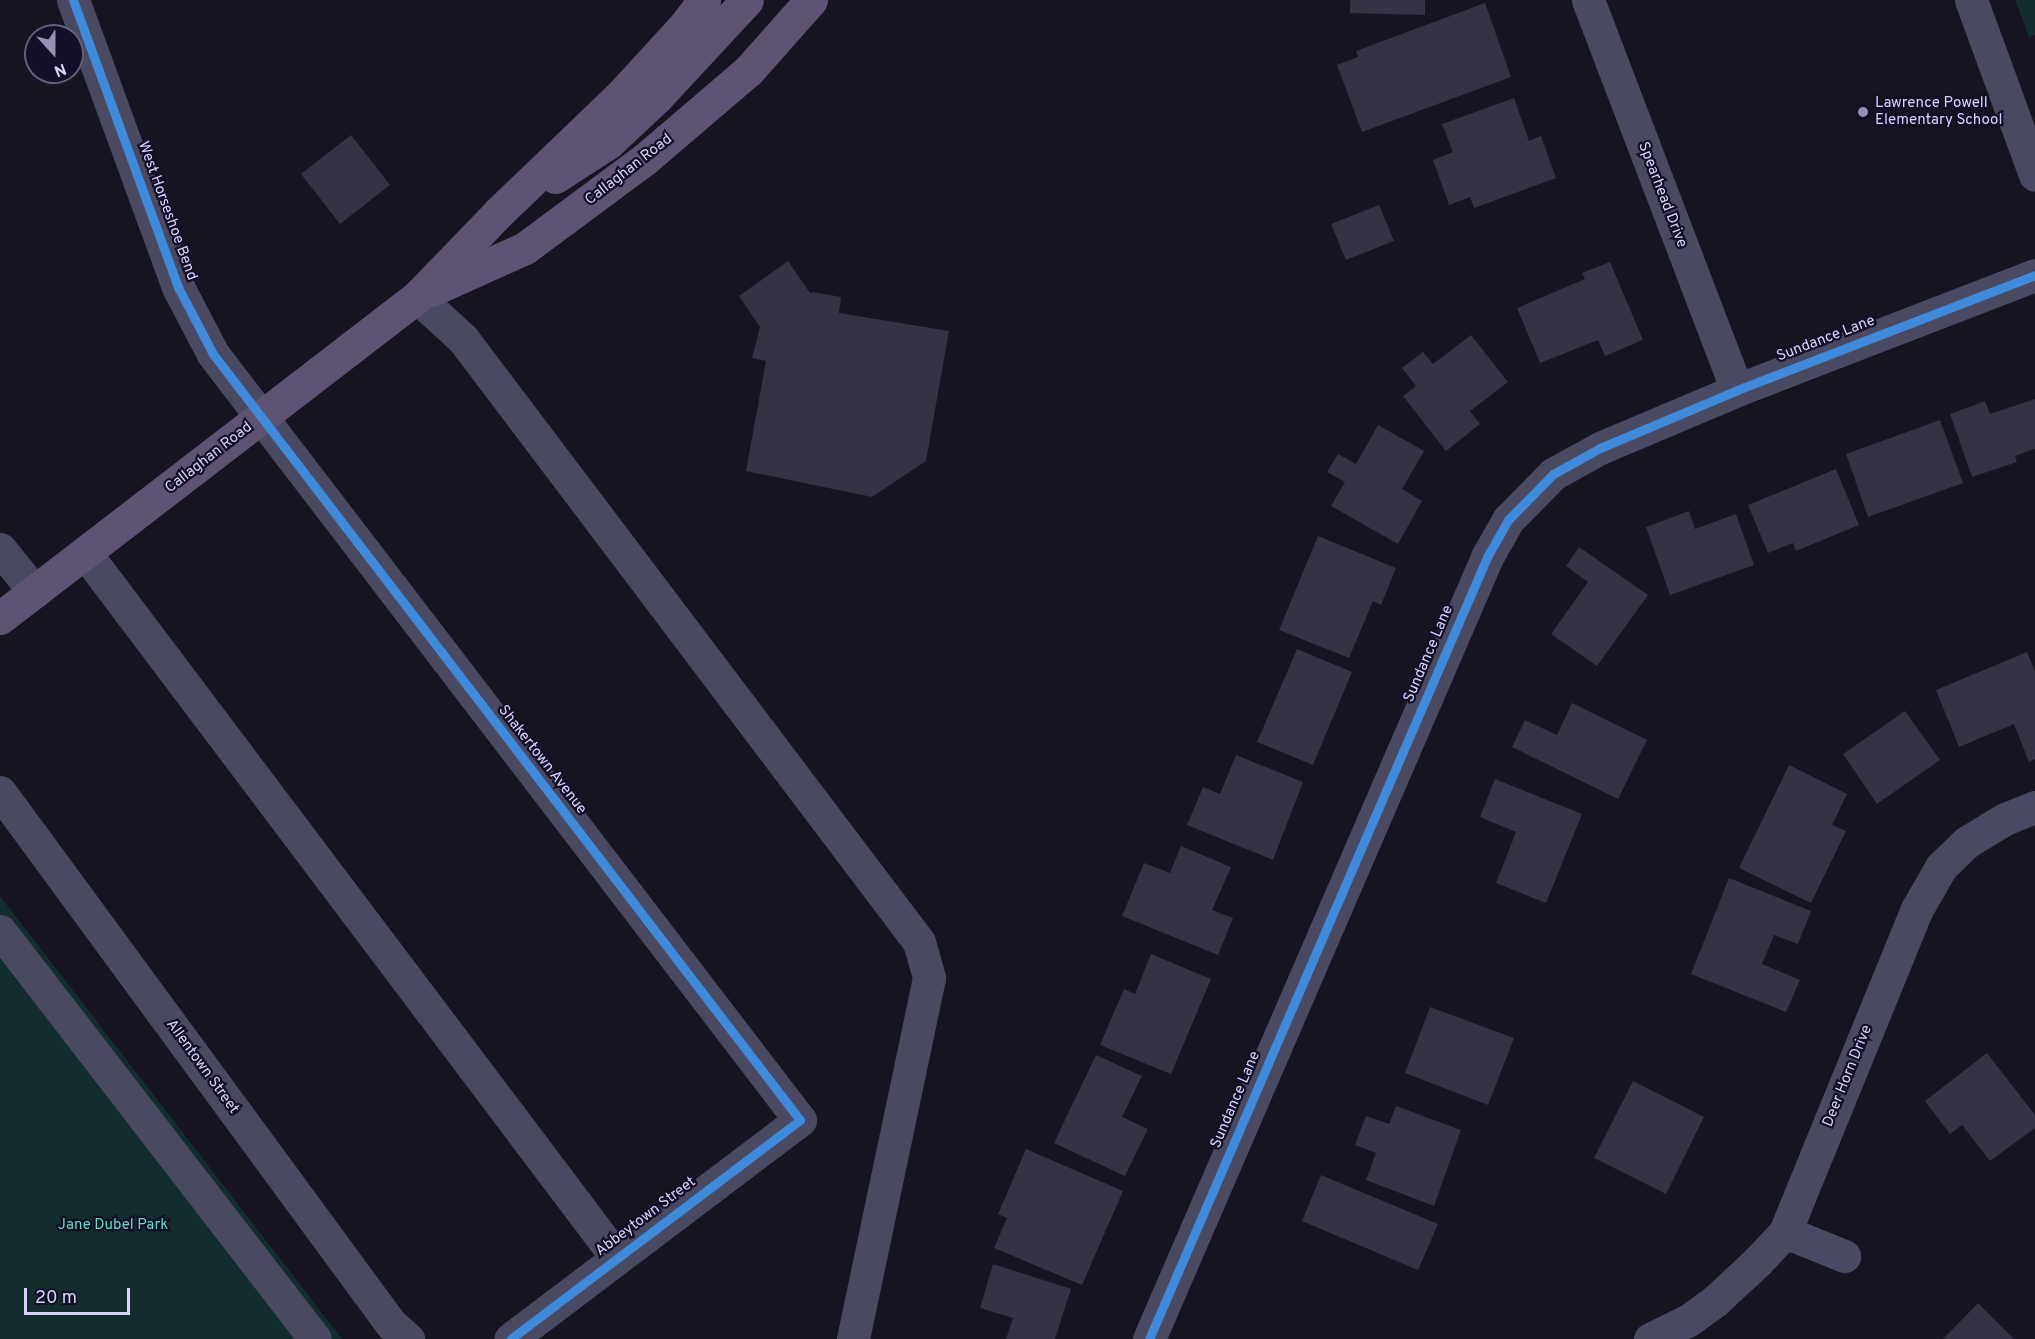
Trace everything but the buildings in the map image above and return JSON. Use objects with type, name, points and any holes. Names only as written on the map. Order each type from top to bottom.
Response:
[{"type":"main road","name":"Callaghan Road","points":[[0,618],[417,297],[498,213],[623,93],[686,24],[704,0]]},
{"type":"main road","points":[[498,213],[608,142],[657,97],[747,0]]},
{"type":"main road","name":"Callaghan Road","points":[[417,297],[525,248],[636,166],[748,71],[811,0]]},
{"type":"street","name":"West Horseshoe Bend","points":[[73,0],[179,289],[213,354],[260,418]]},
{"type":"street","name":"Spearhead Drive","points":[[1588,0],[1737,390]]},
{"type":"street","points":[[1971,0],[2035,175]]},
{"type":"street","name":"Sundance Lane","points":[[1149,1339],[1487,557],[1508,520],[1552,474],[1600,448],[1737,390],[2035,275]]},
{"type":"street","points":[[417,297],[463,339],[919,942],[926,960],[929,978],[853,1339]]},
{"type":"street","name":"Shakertown Avenue","points":[[260,418],[800,1120]]},
{"type":"street","points":[[0,549],[35,592]]},
{"type":"street","points":[[86,554],[617,1258]]},
{"type":"street","name":"Allentown Street","points":[[0,792],[391,1324],[408,1339]]},
{"type":"street","name":"Deer Horn Drive","points":[[1650,1339],[1689,1320],[1715,1301],[1785,1232],[1917,909],[1941,867],[1967,842],[2005,819],[2035,807]]},
{"type":"street","points":[[0,931],[315,1339]]},
{"type":"street","name":"Abbeytown Street","points":[[510,1339],[800,1120]]},
{"type":"street","points":[[1785,1232],[1844,1256]]},
{"type":"green space","points":[[2015,0],[2035,0],[2035,35],[2029,37]]},
{"type":"green space","name":"Jane Dubel Park","points":[[0,896],[342,1339],[0,1339]]},
{"type":"cycle path","points":[[73,0],[179,289],[213,354],[800,1120],[510,1339]]},
{"type":"cycle path","points":[[1149,1339],[1487,557],[1508,520],[1553,474],[1600,448],[1737,390],[2035,275]]},
{"type":"place","name":"Lawrence Powell Elementary School","points":[[1863,112]]}]
